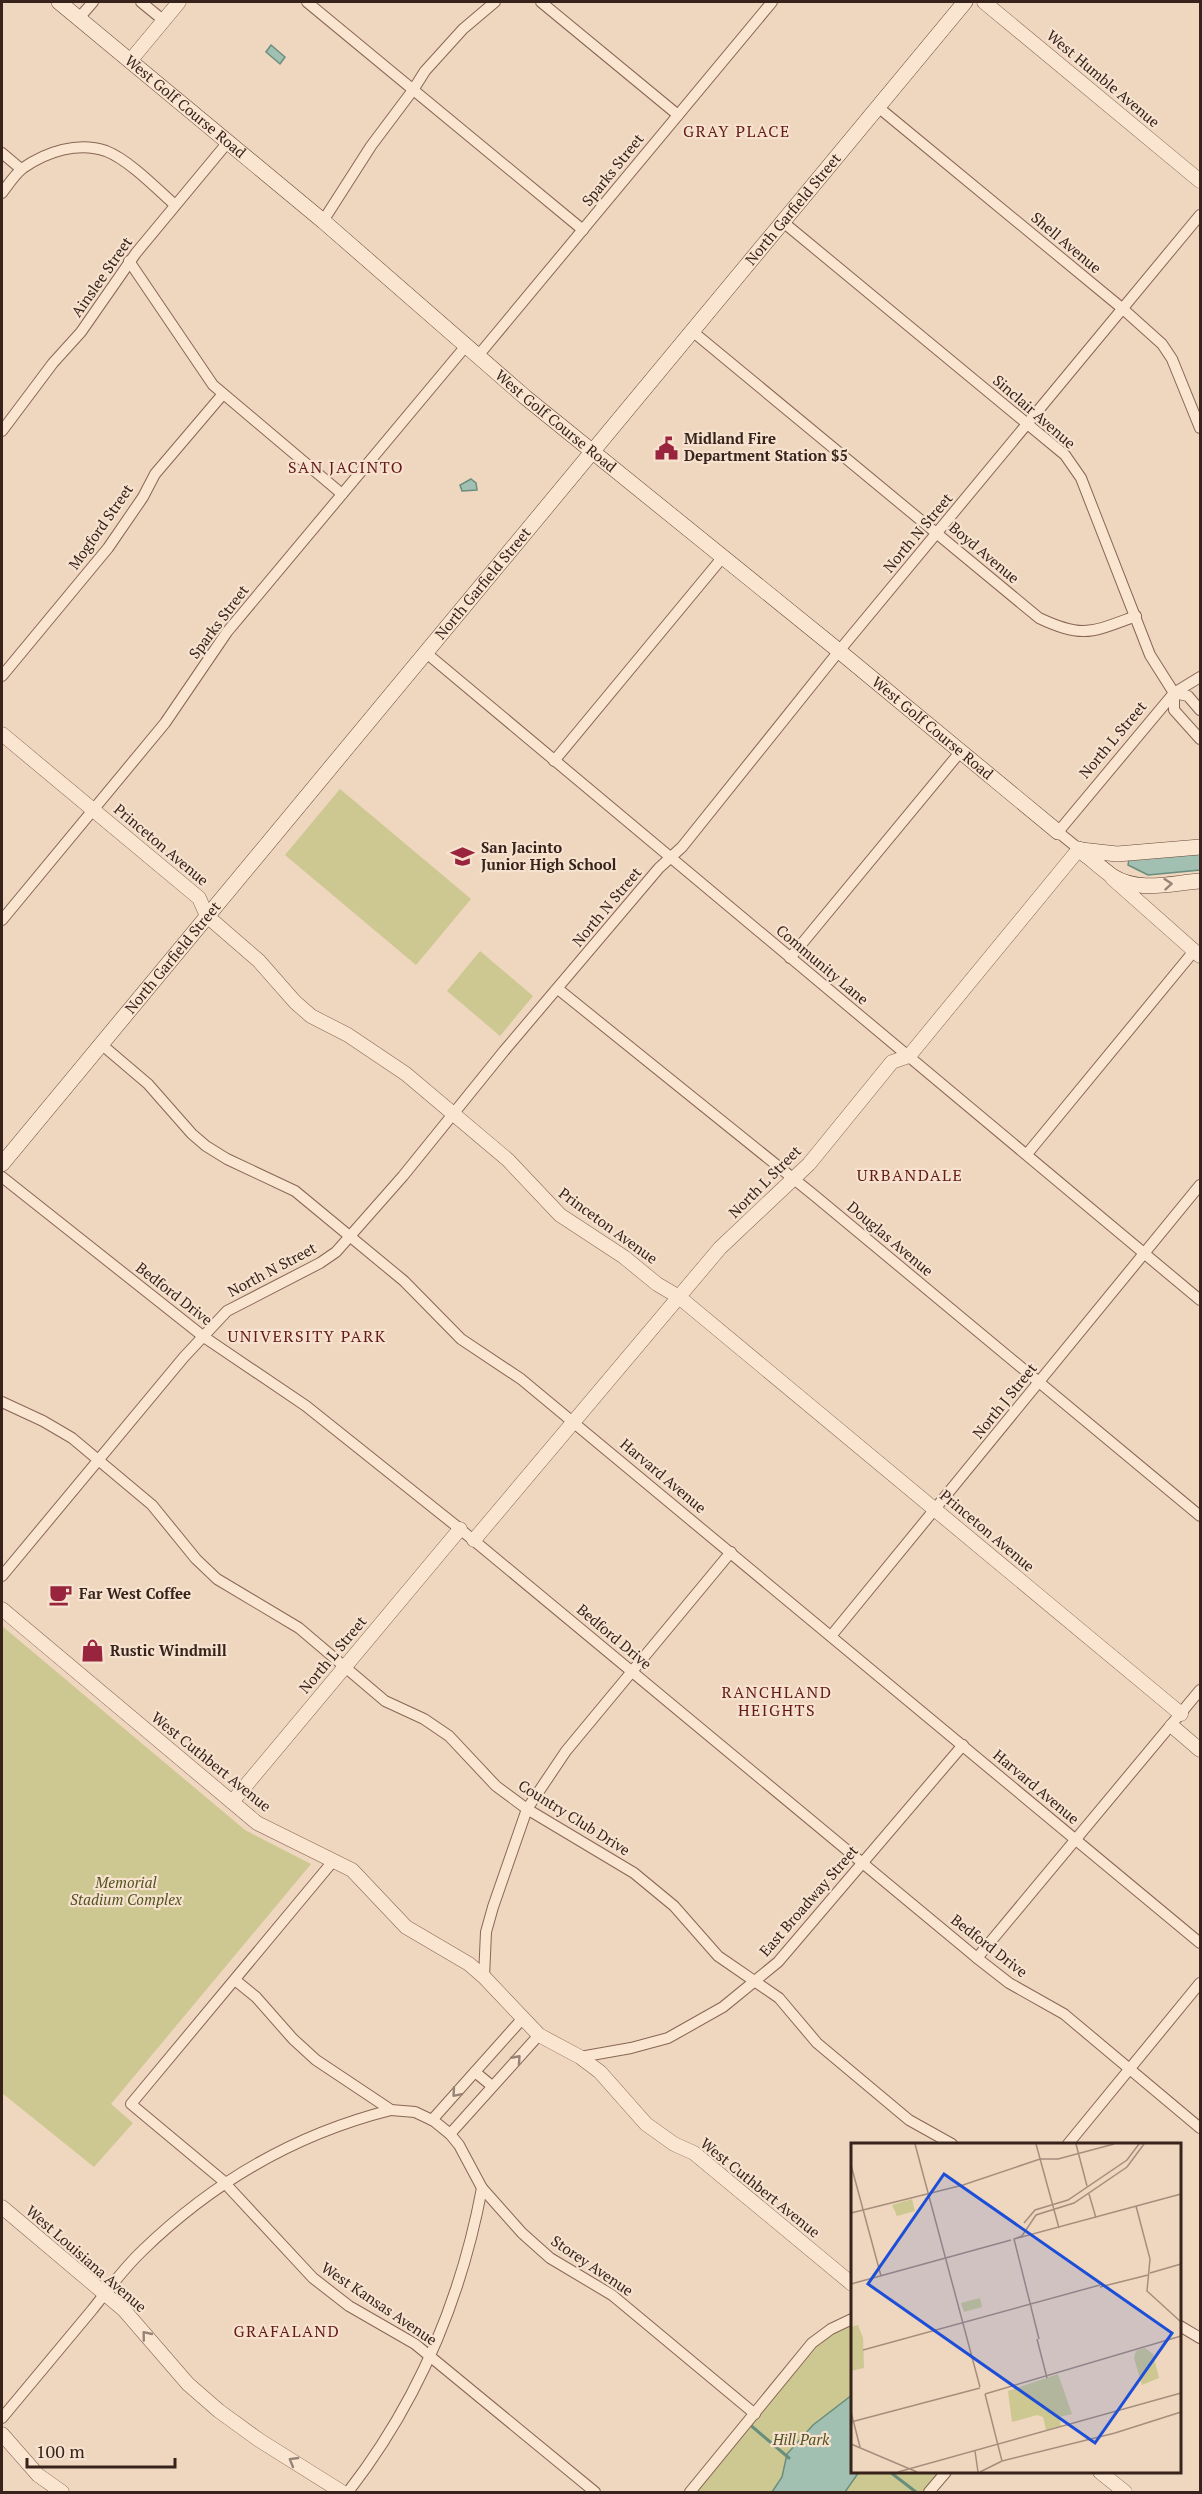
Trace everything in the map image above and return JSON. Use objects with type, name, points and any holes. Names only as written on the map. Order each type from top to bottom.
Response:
[{"type":"main road","name":"West Golf Course Road","points":[[59,2],[323,221],[471,352],[591,452],[839,651],[1058,832]]},
{"type":"main road","name":"North Garfield Street","points":[[2,1164],[965,2]]},
{"type":"main road","points":[[1079,849],[1117,854],[1200,847]]},
{"type":"main road","points":[[1079,849],[1114,877],[1131,884],[1142,886],[1200,881]]},
{"type":"street","points":[[79,18],[93,2]]},
{"type":"street","points":[[141,2],[163,20]]},
{"type":"street","points":[[130,60],[179,2]]},
{"type":"street","points":[[307,2],[583,230]]},
{"type":"street","points":[[323,221],[371,146],[425,71],[446,47],[495,2]]},
{"type":"street","points":[[541,2],[678,116]]},
{"type":"street","name":"Sparks Street","points":[[2,920],[165,723],[227,632],[342,494],[583,230],[772,2]]},
{"type":"street","name":"West Humble Avenue","points":[[984,2],[1200,181]]},
{"type":"street","name":"Shell Avenue","points":[[878,107],[1123,309],[1162,345],[1172,358],[1200,428]]},
{"type":"street","name":"Ainslee Street","points":[[2,431],[47,371],[81,332],[129,261],[228,142]]},
{"type":"street","points":[[2,193],[21,169],[55,151],[84,148],[105,151],[123,162],[175,205]]},
{"type":"street","points":[[2,153],[21,169]]},
{"type":"street","name":"North N Street","points":[[2,1576],[184,1357],[227,1311],[320,1263],[336,1252],[454,1115],[659,868],[682,847],[839,651],[1200,215]]},
{"type":"street","name":"Sinclair Avenue","points":[[783,222],[1065,455],[1081,478],[1150,655],[1174,693]]},
{"type":"street","points":[[129,261],[213,385],[342,494]]},
{"type":"street","name":"Boyd Avenue","points":[[692,331],[1039,618],[1063,629],[1093,632],[1136,616]]},
{"type":"street","name":"Mogford Street","points":[[2,676],[108,548],[143,497],[155,474],[223,394]]},
{"type":"street","points":[[554,761],[722,558]]},
{"type":"street","name":"Community Lane","points":[[425,652],[1200,1300]]},
{"type":"street","name":"North L Street","points":[[1058,832],[1174,693],[1200,677]]},
{"type":"street","points":[[1200,710],[1188,696],[1174,693],[1174,710],[1200,739]]},
{"type":"street","name":"Princeton Avenue","points":[[2,734],[199,898],[207,916],[251,954],[305,1011],[329,1027],[357,1041],[406,1074],[508,1160],[560,1215],[679,1297],[1181,1714]]},
{"type":"street","points":[[790,958],[961,751]]},
{"type":"street","points":[[1026,1154],[1197,953],[1058,832]]},
{"type":"street","name":"North L Street","points":[[474,1540],[720,1248],[794,1179],[892,1062],[909,1056],[1079,849]]},
{"type":"street","name":"Douglas Avenue","points":[[558,989],[794,1179],[1200,1516]]},
{"type":"street","name":"Harvard Avenue","points":[[101,1044],[148,1084],[192,1134],[206,1146],[227,1159],[295,1191],[404,1281],[461,1339],[522,1379],[1200,1943]]},
{"type":"street","name":"Bedford Drive","points":[[2,1178],[204,1337],[306,1406],[460,1528],[977,1958],[1009,1983],[1064,2014],[1200,2128]]},
{"type":"street","name":"North J Street","points":[[831,1636],[1200,1185]]},
{"type":"street","name":"Country Club Drive","points":[[2,1402],[43,1421],[72,1438],[152,1505],[196,1559],[217,1579],[299,1628],[385,1701],[424,1719],[449,1736],[496,1786],[527,1809],[634,1873],[674,1906],[718,1956],[779,1998],[817,2043],[909,2120],[949,2143]]},
{"type":"street","name":"North L Street","points":[[232,1802],[460,1528]]},
{"type":"street","points":[[484,1977],[486,1932],[527,1809],[566,1751],[731,1552]]},
{"type":"street","name":"West Cuthbert Avenue","points":[[2,1609],[257,1823],[352,1870],[406,1927],[469,1964],[539,2035],[580,2057],[600,2072],[646,2124],[674,2144],[693,2153],[851,2283]]},
{"type":"street","points":[[977,1958],[1200,1690]]},
{"type":"street","points":[[1172,1726],[1200,1750]]},
{"type":"street","name":"East Broadway Street","points":[[580,2057],[631,2048],[668,2038],[723,2007],[755,1981],[778,1962],[963,1744]]},
{"type":"street","points":[[235,1980],[334,1860]]},
{"type":"street","name":"West Kansas Avenue","points":[[235,1980],[131,2104],[225,2183],[312,2278],[350,2306],[404,2337],[595,2493]]},
{"type":"street","name":"Storey Avenue","points":[[235,1980],[256,1997],[293,2039],[316,2060],[391,2110],[415,2112],[432,2120],[450,2134],[459,2145],[482,2188],[522,2233],[550,2258],[612,2295],[754,2414]]},
{"type":"street","points":[[1070,2143],[1200,1983]]},
{"type":"street","points":[[432,2120],[523,2018]]},
{"type":"street","points":[[450,2134],[539,2035]]},
{"type":"street","points":[[476,2072],[492,2086]]},
{"type":"street","points":[[2,2418],[105,2294],[160,2233],[195,2204],[263,2158],[309,2136],[355,2119],[391,2110]]},
{"type":"street","points":[[348,2493],[392,2429],[430,2357],[449,2314],[464,2270],[482,2188]]},
{"type":"street","name":"West Louisiana Avenue","points":[[2,2207],[105,2294],[139,2326],[188,2384],[219,2411],[259,2440],[314,2472],[342,2493]]},
{"type":"street","points":[[690,2493],[812,2343],[831,2329],[851,2319]]},
{"type":"street","points":[[1181,2327],[1200,2338]]},
{"type":"street","points":[[2,2434],[38,2475],[62,2493]]},
{"type":"street","points":[[929,2493],[945,2473]]},
{"type":"street","points":[[1101,2473],[1125,2493]]},
{"type":"green space","points":[[340,789],[471,899],[416,965],[285,855]]},
{"type":"green space","points":[[480,951],[533,996],[500,1036],[447,991]]},
{"type":"green space","name":"Memorial Stadium Complex","points":[[2,1626],[245,1830],[311,1864],[111,2104],[133,2123],[94,2167],[2,2093]]},
{"type":"green space","name":"Hill Park","points":[[851,2324],[851,2473],[940,2473],[924,2492],[691,2492],[822,2339]]},
{"type":"shaded area","points":[[271,45],[285,57],[280,64],[266,52]]},
{"type":"shaded area","points":[[471,479],[476,483],[477,490],[462,491],[460,485]]},
{"type":"shaded area","points":[[1200,854],[1200,870],[1148,875],[1128,865],[1129,859]]},
{"type":"shaded area","points":[[851,2396],[851,2473],[858,2473],[845,2492],[772,2492],[782,2477],[787,2454],[813,2425]]},
{"type":"waterway","points":[[748,2423],[789,2458]]},
{"type":"waterway","points":[[891,2473],[916,2492]]},
{"type":"place","name":"Midland Fire Department Station $5","points":[[666,448]]},
{"type":"place","name":"San Jacinto Junior High School","points":[[463,857]]},
{"type":"place","name":"Far West Coffee","points":[[61,1594]]},
{"type":"place","name":"Rustic Windmill","points":[[92,1651]]},
{"type":"district","name":"GRAY PLACE","points":[[737,131]]},
{"type":"district","name":"SAN JACINTO","points":[[346,467]]},
{"type":"district","name":"URBANDALE","points":[[910,1175]]},
{"type":"district","name":"UNIVERSITY PARK","points":[[307,1336]]},
{"type":"district","name":"RANCHLAND HEIGHTS","points":[[777,1701]]},
{"type":"district","name":"GRAFALAND","points":[[287,2331]]}]
